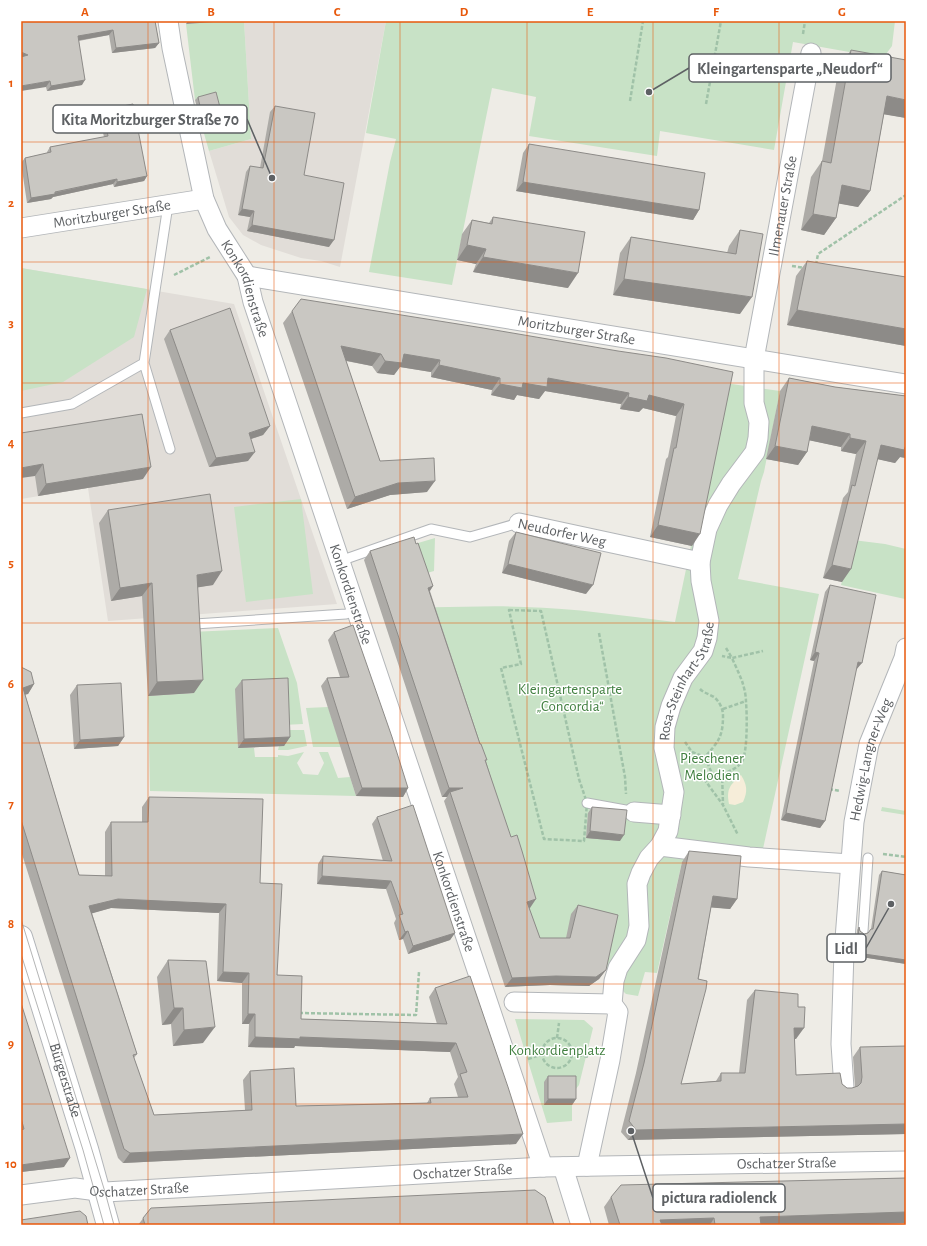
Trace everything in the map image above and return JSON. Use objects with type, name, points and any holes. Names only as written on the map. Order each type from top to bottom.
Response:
[{"type":"street","name":"Konkordienstraße","points":[[168,21],[172,48],[204,199],[217,230],[247,276],[253,302],[543,1167]]},
{"type":"street","name":"Ilmenauer Straße","points":[[754,359],[811,53]]},
{"type":"street","name":"Moritzburger Straße","points":[[21,228],[204,199]]},
{"type":"street","name":"Moritzburger Straße","points":[[247,276],[906,384]]},
{"type":"street","name":"Rosa-Steinhart-Straße","points":[[612,1004],[614,981],[618,968],[636,940],[639,926],[637,884],[649,858],[660,846],[668,831],[674,792],[664,748],[665,727],[670,706],[687,673],[703,651],[707,638],[708,621],[701,581],[700,562],[703,544],[711,519],[731,484],[755,452],[759,422],[754,403],[754,359]]},
{"type":"street","name":"Neudorfer Weg","points":[[519,523],[646,555],[700,562]]},
{"type":"street","name":"Hedwig-Langner-Weg","points":[[844,1088],[841,1044],[844,952],[859,861],[854,822],[869,744],[905,655]]},
{"type":"street","points":[[630,811],[671,815]]},
{"type":"street","points":[[660,846],[749,857],[859,861]]},
{"type":"street","name":"Bürgerstraße","points":[[21,937],[100,1191],[108,1225]]},
{"type":"street","points":[[514,1002],[612,1004],[618,1012],[610,1060],[587,1166]]},
{"type":"street","name":"Oschatzer Straße","points":[[21,1195],[75,1188],[105,1192],[543,1167],[906,1161]]},
{"type":"street","points":[[562,1167],[581,1225]]},
{"type":"lane","points":[[168,205],[144,363],[170,449]]},
{"type":"lane","points":[[21,413],[72,404],[144,363]]},
{"type":"lane","name":"Neudorfer Weg","points":[[340,560],[431,529],[470,537],[519,523]]},
{"type":"lane","points":[[195,624],[346,614],[356,611]]},
{"type":"lane","points":[[587,803],[630,811]]},
{"type":"lane","points":[[859,861],[863,931]]},
{"type":"path","points":[[630,101],[643,21]]},
{"type":"path","points":[[706,104],[721,21]]},
{"type":"path","points":[[815,270],[818,254],[906,195]]},
{"type":"path","points":[[155,285],[229,248]]},
{"type":"path","points":[[771,263],[808,269]]},
{"type":"path","points":[[509,610],[541,611],[579,779],[587,803],[584,841],[544,838],[501,668],[520,664],[509,610]]},
{"type":"path","points":[[599,633],[630,811]]},
{"type":"path","points":[[703,651],[732,658],[763,651]]},
{"type":"path","points":[[674,792],[685,786],[689,779],[704,779],[722,773],[736,768],[743,761],[746,742],[746,701],[742,680],[732,658]]},
{"type":"path","points":[[687,673],[702,691],[714,697],[723,709],[723,730],[715,745],[705,757]]},
{"type":"path","points":[[699,695],[702,691]]},
{"type":"path","points":[[723,709],[746,701]]},
{"type":"path","points":[[684,736],[685,742],[692,752],[705,757],[713,776]]},
{"type":"path","points":[[722,773],[723,805]]},
{"type":"path","points":[[704,779],[723,805],[749,857]]},
{"type":"path","points":[[295,1013],[416,1014],[419,972]]},
{"type":"path","points":[[558,1038],[569,1044],[572,1054],[569,1062],[565,1065],[557,1067],[548,1064],[544,1059],[543,1054],[545,1044],[552,1039],[558,1038]]},
{"type":"shaded area","points":[[244,21],[386,21],[340,267],[321,261],[301,258],[261,245],[243,235],[229,217],[209,151],[251,139]]},
{"type":"shaded area","points":[[21,268],[234,304],[337,604],[108,621],[88,488],[21,499]]},
{"type":"green space","points":[[244,21],[251,139],[209,151],[201,123],[214,96],[195,100],[186,24]]},
{"type":"green space","points":[[386,21],[895,21],[892,46],[883,58],[793,42],[774,150],[660,131],[657,156],[529,136],[536,97],[492,88],[452,285],[369,272],[390,162],[396,139],[366,133]]},
{"type":"green space","points":[[21,268],[147,289],[134,337],[63,382],[21,391]]},
{"type":"green space","points":[[725,383],[780,391],[764,472],[738,579],[819,594],[759,867],[682,862],[657,973],[645,972],[638,996],[626,994],[621,989],[621,981],[628,970],[602,967],[564,947],[533,948],[521,911],[529,908],[417,607],[497,606],[562,609],[675,622]]},
{"type":"green space","points":[[301,499],[313,594],[246,602],[234,507]]},
{"type":"green space","points":[[435,538],[434,571],[410,578],[408,546]]},
{"type":"green space","points":[[853,540],[885,544],[906,549],[905,599],[841,585]]},
{"type":"green space","points":[[278,628],[297,683],[303,724],[283,725],[236,689],[238,748],[254,748],[255,757],[278,757],[278,755],[288,756],[304,752],[297,763],[303,774],[318,775],[324,763],[319,752],[328,752],[338,778],[350,777],[356,796],[150,791],[148,696],[194,693],[191,632]]},
{"type":"green space","points":[[328,707],[341,747],[313,747],[306,708]]},
{"type":"green space","points":[[283,730],[304,730],[307,746],[288,750],[278,750]]},
{"type":"green space","points":[[882,807],[906,811],[906,815],[881,811]]},
{"type":"green space","name":"Konkordienplatz","points":[[515,1019],[584,1020],[593,1028],[579,1085],[572,1094],[544,1105],[572,1105],[572,1121],[547,1123]]},
{"type":"sand","points":[[741,775],[745,782],[746,795],[743,802],[735,805],[729,804],[728,795],[730,788]]},
{"type":"building","points":[[21,21],[155,21],[159,43],[116,48],[113,30],[78,36],[85,80],[51,86],[50,81],[21,86],[21,57],[28,55],[21,52]]},
{"type":"building","points":[[851,50],[906,60],[906,100],[887,96],[870,191],[842,185],[836,218],[813,214],[822,161],[831,163]]},
{"type":"building","points":[[216,92],[222,115],[203,120],[198,97]]},
{"type":"building","points":[[133,104],[147,176],[117,182],[117,179],[55,192],[55,194],[31,198],[25,158],[51,152],[50,147],[108,136],[103,110]]},
{"type":"building","points":[[275,106],[315,113],[304,175],[344,183],[334,240],[252,225],[254,211],[242,209],[250,166],[263,168]]},
{"type":"building","points":[[529,144],[705,173],[699,210],[523,182]]},
{"type":"building","points":[[493,217],[585,232],[578,273],[483,257],[486,249],[467,245],[472,220],[492,224]]},
{"type":"building","points":[[740,230],[763,234],[752,297],[624,279],[631,237],[736,254]]},
{"type":"building","points":[[807,261],[906,277],[906,329],[797,310]]},
{"type":"building","points":[[301,299],[666,358],[733,372],[700,534],[658,525],[674,448],[676,448],[684,404],[649,395],[647,401],[628,397],[629,393],[548,378],[547,387],[523,383],[522,388],[500,384],[500,378],[439,365],[440,360],[404,354],[402,363],[385,361],[381,354],[341,346],[380,461],[434,458],[435,481],[398,483],[355,497],[292,311]]},
{"type":"building","points":[[230,308],[270,426],[249,433],[255,452],[216,458],[170,330]]},
{"type":"building","points":[[789,378],[835,387],[906,396],[906,445],[904,450],[881,445],[851,569],[832,565],[852,485],[855,486],[866,441],[850,438],[850,434],[812,426],[807,452],[775,446]]},
{"type":"building","points":[[142,414],[151,467],[46,484],[43,464],[21,468],[21,433]]},
{"type":"building","points":[[210,494],[222,571],[197,575],[203,680],[157,682],[152,583],[120,588],[108,510]]},
{"type":"building","points":[[516,532],[601,553],[593,585],[508,564]]},
{"type":"building","points":[[414,537],[416,544],[418,543],[433,586],[428,588],[480,744],[487,760],[485,760],[511,837],[517,835],[536,899],[527,902],[540,938],[570,938],[578,905],[618,915],[606,970],[596,977],[556,976],[512,978],[450,792],[463,788],[449,788],[370,551]]},
{"type":"building","points":[[830,585],[876,595],[862,663],[858,662],[825,821],[786,813],[819,653],[815,652]]},
{"type":"building","points":[[353,625],[408,788],[362,788],[327,678],[349,677],[334,632]]},
{"type":"building","points":[[21,667],[31,672],[34,684],[23,688],[79,875],[112,876],[111,822],[148,822],[149,797],[263,799],[260,883],[282,884],[277,975],[302,976],[301,1019],[447,1024],[435,988],[470,976],[523,1134],[130,1153],[124,1149],[21,820]],"holes":[[[118,899],[226,904],[223,972],[249,973],[248,1014],[255,1014],[255,1037],[300,1039],[300,1037],[456,1043],[467,1072],[460,1074],[468,1097],[430,1098],[431,1103],[296,1106],[294,1068],[250,1071],[252,1110],[154,1115],[133,1055],[137,1054],[89,906]]]},
{"type":"building","points":[[288,678],[290,737],[244,739],[242,680]]},
{"type":"building","points":[[121,683],[124,737],[80,740],[77,685]]},
{"type":"building","points":[[413,805],[455,933],[413,946],[408,931],[405,932],[399,915],[403,914],[391,881],[322,876],[323,856],[392,861],[377,817]]},
{"type":"building","points":[[592,807],[627,810],[624,835],[590,831]]},
{"type":"building","points":[[689,851],[741,856],[737,899],[713,896],[698,979],[707,981],[706,989],[681,1084],[721,1081],[721,1073],[745,1073],[755,990],[798,994],[798,1007],[805,1007],[804,1028],[794,1028],[796,1075],[840,1073],[842,1084],[847,1088],[852,1088],[861,1083],[860,1047],[906,1046],[906,1124],[636,1130],[629,1121],[644,1063]]},
{"type":"building","points":[[882,871],[906,875],[906,960],[857,953],[859,927],[860,931],[864,934],[873,929]]},
{"type":"building","points":[[168,960],[206,961],[215,1027],[184,1030],[183,1008],[174,1008]]},
{"type":"building","points":[[21,1003],[70,1158],[21,1165],[21,1130],[24,1129],[21,1118]]},
{"type":"building","points":[[548,1076],[576,1076],[576,1099],[548,1099]]},
{"type":"building","points":[[906,1178],[906,1212],[760,1217],[761,1225],[715,1225],[714,1218],[660,1220],[662,1225],[620,1225],[611,1197],[621,1185]]},
{"type":"building","points":[[535,1190],[545,1197],[554,1225],[145,1225],[143,1218],[151,1208]]},
{"type":"building","points":[[80,1211],[86,1216],[88,1225],[21,1225],[21,1220]]},
{"type":"tram line","points":[[21,919],[114,1225]]},
{"type":"tram line","points":[[21,954],[83,1150],[104,1225]]},
{"type":"place","name":"Kleingartensparte „Neudorf“","points":[[649,92]]},
{"type":"place","name":"Kita Moritzburger Straße 70","points":[[272,178]]},
{"type":"place","name":"Lidl","points":[[891,904]]},
{"type":"place","name":"pictura radiolenck","points":[[631,1131]]},
{"type":"park label","name":"Kleingartensparte „Concordia“","points":[[570,698]]},
{"type":"park label","name":"Pieschener Melodien","points":[[712,766]]}]
